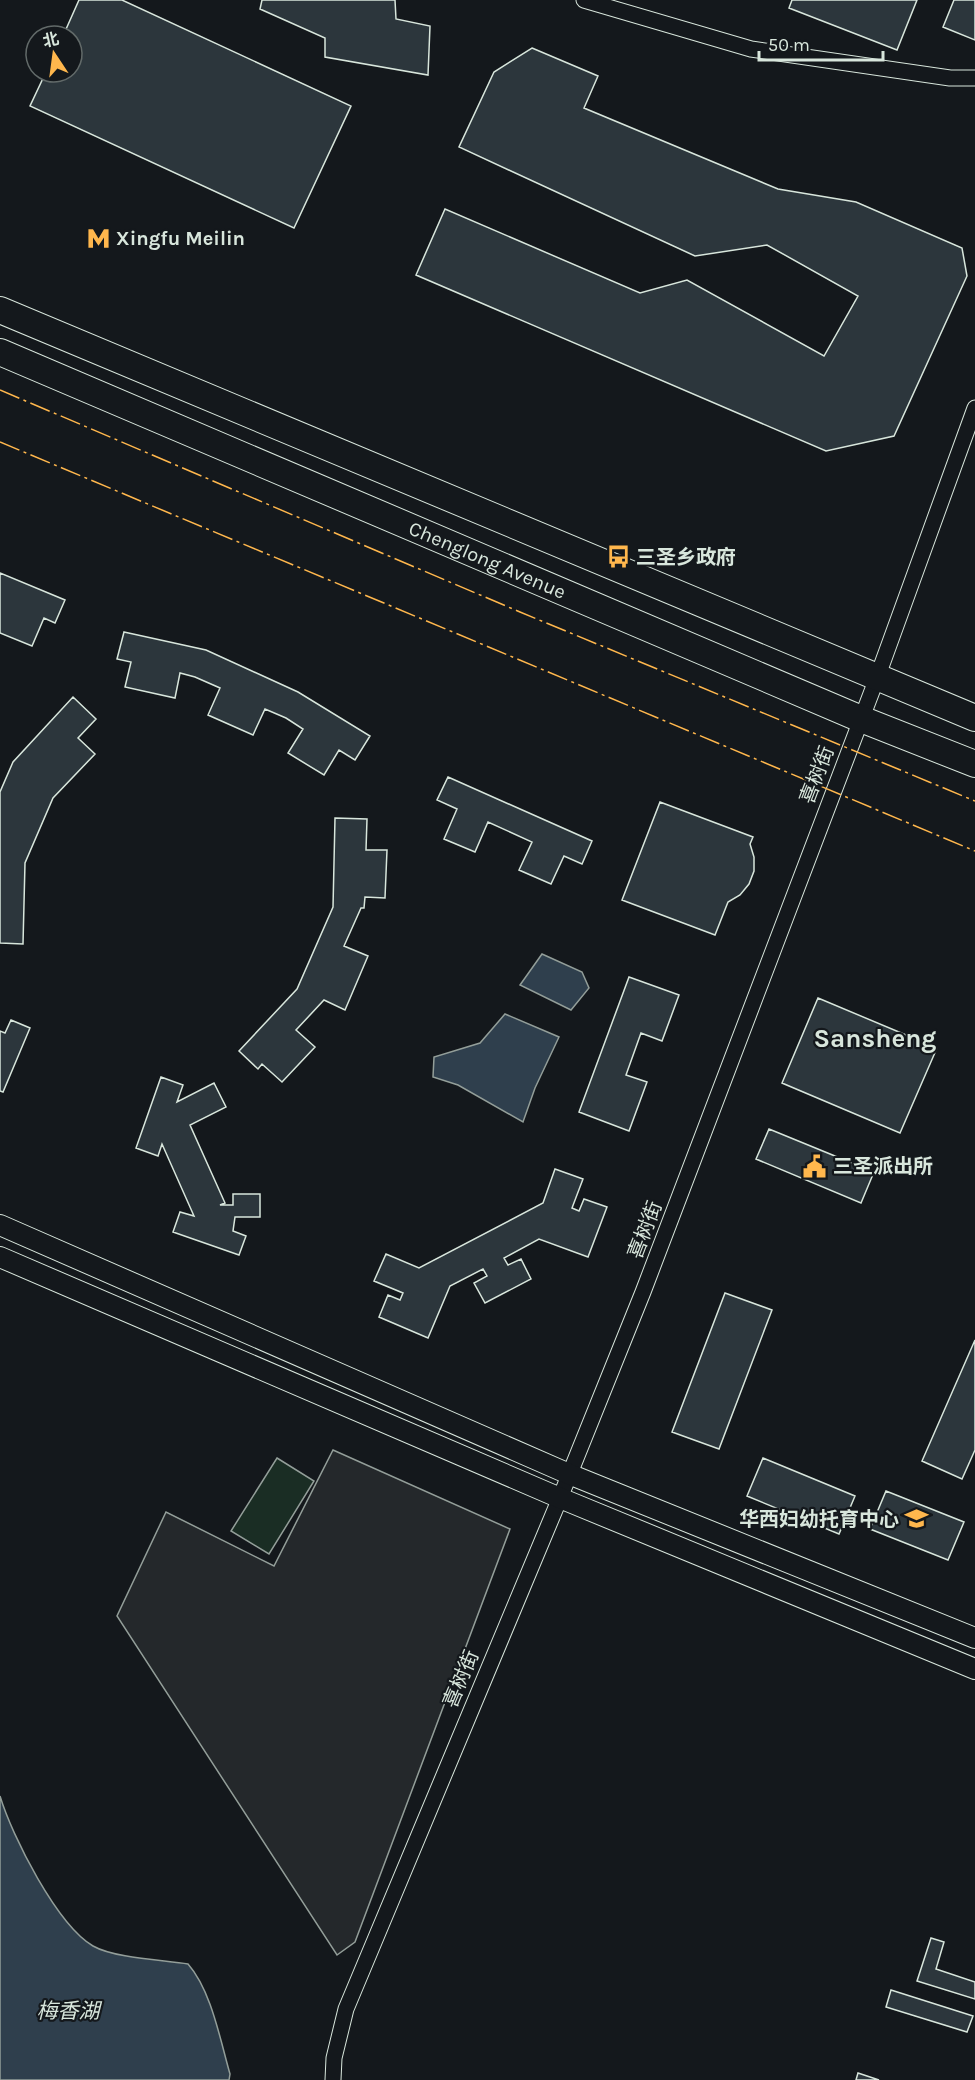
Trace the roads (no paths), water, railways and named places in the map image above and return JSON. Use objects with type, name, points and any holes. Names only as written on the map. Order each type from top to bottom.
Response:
[{"type":"highway","points":[[0,310],[975,718]]},
{"type":"highway","name":"Chenglong Avenue","points":[[0,352],[861,719],[975,764]]},
{"type":"street","points":[[584,0],[751,49],[950,78],[975,78]]},
{"type":"street","name":"喜树街","points":[[333,2080],[334,2058],[346,2009],[560,1498],[643,1293],[877,678],[975,408]]},
{"type":"street","points":[[0,1225],[568,1474],[975,1638]]},
{"type":"street","points":[[0,1257],[560,1498],[975,1669]]},
{"type":"water","points":[[542,954],[582,972],[589,988],[571,1010],[520,985]]},
{"type":"water","points":[[505,1014],[559,1037],[535,1088],[523,1122],[458,1085],[433,1077],[434,1057],[480,1043]]},
{"type":"water","name":"梅香湖","points":[[0,1796],[25,1856],[51,1900],[79,1935],[93,1946],[113,1953],[188,1964],[209,2001],[230,2074],[229,2080],[0,2080]]},
{"type":"place","name":"Xingfu Meilin","points":[[98,238]]},
{"type":"place","name":"三圣乡政府","points":[[618,557]]},
{"type":"place","name":"三圣派出所","points":[[815,1166]]},
{"type":"place","name":"华西妇幼托育中心","points":[[917,1519]]},
{"type":"district","name":"Sansheng","points":[[875,1038]]}]
